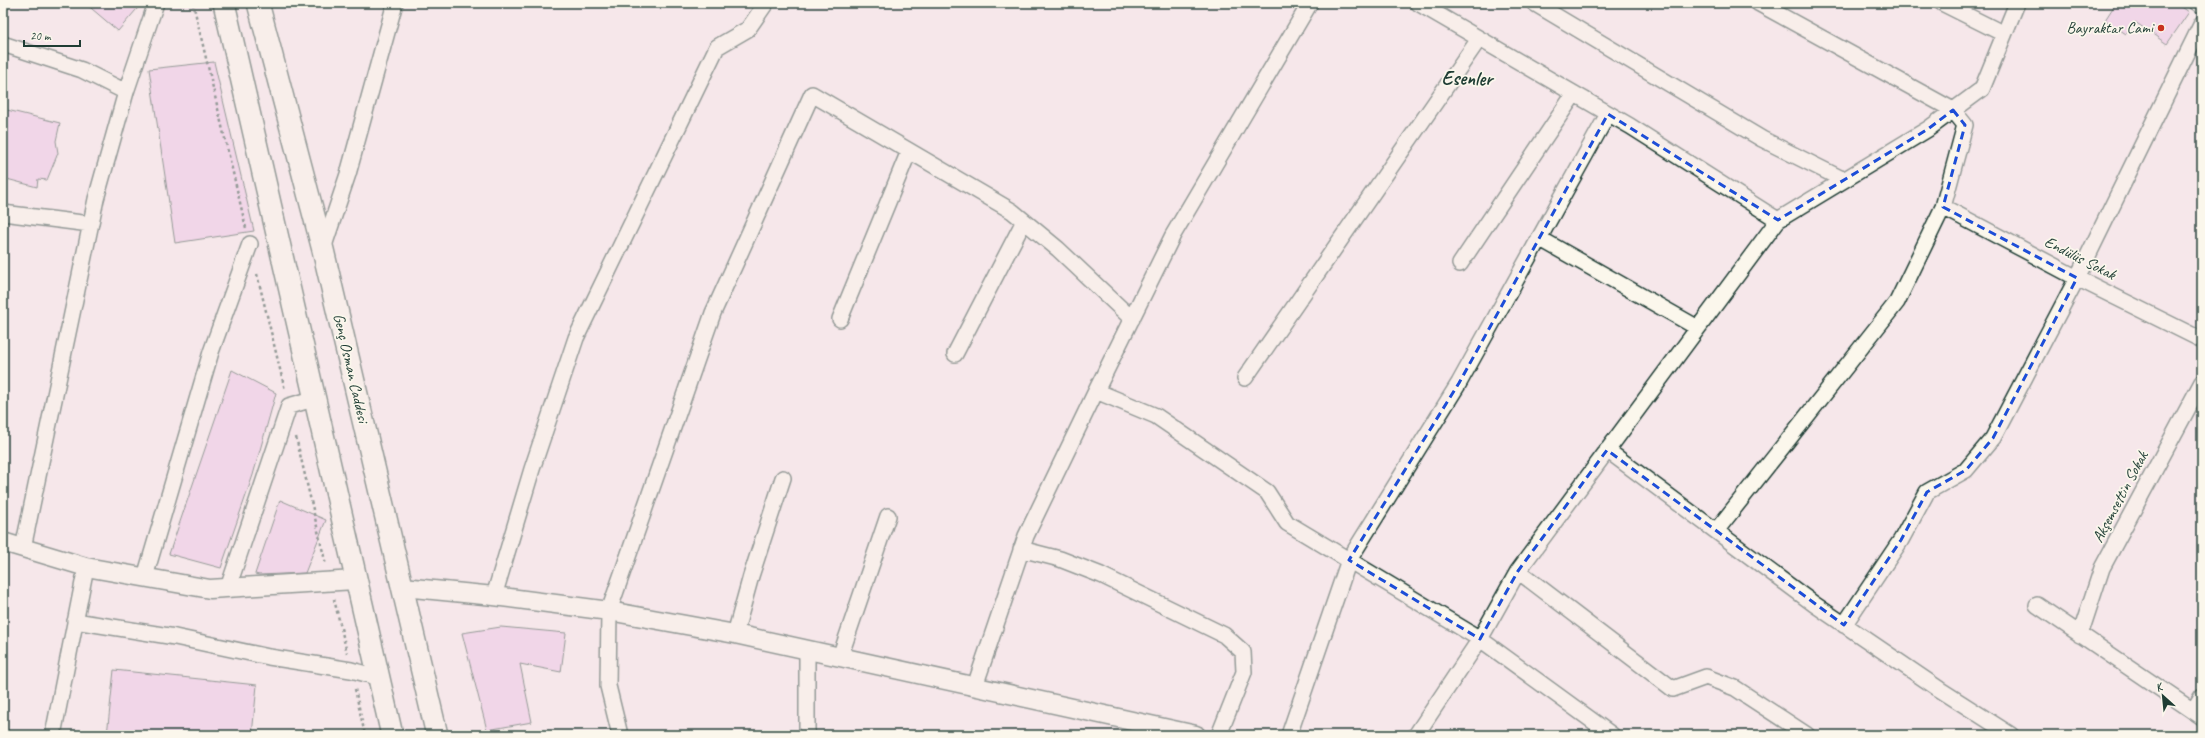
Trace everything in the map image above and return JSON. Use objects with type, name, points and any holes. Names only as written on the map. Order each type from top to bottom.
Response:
[{"type":"main road","points":[[224,3],[355,580],[392,735]]},
{"type":"main road","name":"Genç Osman Caddesi","points":[[258,3],[322,250],[404,587],[437,735]]},
{"type":"street","points":[[23,548],[90,224],[126,92],[156,3]]},
{"type":"street","points":[[322,250],[348,174],[395,3]]},
{"type":"street","points":[[494,596],[532,469],[576,338],[717,47],[748,29],[766,3]]},
{"type":"street","points":[[976,686],[1026,536],[1096,391],[1174,235],[1310,3]]},
{"type":"street","points":[[1418,3],[1608,114],[1778,220]]},
{"type":"street","points":[[1534,3],[1762,138],[1844,180]]},
{"type":"street","points":[[1716,531],[1897,302],[1943,207],[1965,125],[1953,110],[1758,3]]},
{"type":"street","points":[[1942,3],[2004,34]]},
{"type":"street","points":[[1416,735],[1480,639],[1518,571],[1778,220],[1928,129],[1982,89],[2017,3]]},
{"type":"street","points":[[2197,3],[2202,5]]},
{"type":"street","points":[[1844,625],[1902,540],[1927,492],[1966,470],[1993,438],[2077,278],[2202,23]]},
{"type":"street","points":[[1245,378],[1479,39]]},
{"type":"street","points":[[3,44],[82,70],[126,92]]},
{"type":"street","points":[[620,735],[608,686],[609,611],[713,313],[812,94],[1012,211],[1058,249],[1132,319]]},
{"type":"street","points":[[1460,264],[1574,94]]},
{"type":"street","points":[[1289,735],[1349,560],[1459,383],[1608,114]]},
{"type":"street","points":[[840,319],[908,151]]},
{"type":"street","name":"Endülüs Sokak","points":[[1943,207],[2077,278],[2202,340]]},
{"type":"street","points":[[3,213],[90,224]]},
{"type":"street","points":[[955,354],[1024,221]]},
{"type":"street","points":[[1539,238],[1698,328]]},
{"type":"street","points":[[145,577],[211,352],[250,244]]},
{"type":"street","name":"Akşemsettin Sokak","points":[[2080,635],[2102,568],[2202,382]]},
{"type":"street","points":[[1096,391],[1156,416],[1267,492],[1287,522],[1480,639],[1612,735]]},
{"type":"street","points":[[228,588],[289,406],[314,399]]},
{"type":"street","points":[[1607,450],[1844,625],[1939,690],[2011,735]]},
{"type":"street","points":[[735,634],[751,576],[783,478]]},
{"type":"street","points":[[840,657],[888,516]]},
{"type":"street","points":[[3,542],[86,567],[210,589],[355,580]]},
{"type":"street","points":[[1022,549],[1060,559],[1101,576],[1224,635],[1243,652],[1244,672],[1219,735]]},
{"type":"street","points":[[53,735],[86,567]]},
{"type":"street","points":[[1518,571],[1673,689],[1706,677],[1735,688],[1807,735]]},
{"type":"street","points":[[404,587],[494,596],[609,611],[735,634],[976,686],[1165,732],[1196,735]]},
{"type":"street","points":[[2037,605],[2198,714],[2202,696]]},
{"type":"street","points":[[75,621],[175,637],[269,657],[351,670],[378,677]]},
{"type":"street","points":[[806,735],[807,650]]},
{"type":"path","points":[[193,3],[289,406],[365,735]]},
{"type":"highlighted area","points":[[1953,110],[1965,125],[1943,207],[2077,278],[1993,438],[1966,470],[1927,492],[1901,540],[1844,625],[1607,450],[1518,571],[1480,639],[1349,560],[1459,383],[1608,114],[1778,220],[1928,129]]},
{"type":"building","points":[[85,3],[142,3],[118,31]]},
{"type":"building","name":"Bayraktar Cami","points":[[2116,3],[2176,3],[2189,12],[2167,44],[2135,22],[2126,34],[2105,20]]},
{"type":"building","points":[[214,62],[254,231],[175,243],[149,69]]},
{"type":"building","points":[[3,109],[60,123],[56,141],[58,153],[47,180],[38,179],[37,187],[3,178]]},
{"type":"building","points":[[232,370],[276,393],[253,475],[221,568],[169,554]]},
{"type":"building","points":[[280,500],[326,520],[305,573],[255,574]]},
{"type":"building","points":[[501,627],[566,633],[561,672],[520,664],[532,722],[487,730],[462,633]]},
{"type":"building","points":[[114,670],[257,685],[252,735],[107,735]]},
{"type":"place","name":"Bayraktar Cami","points":[[2161,28]]},
{"type":"district","name":"Esenler","points":[[1467,78]]}]
